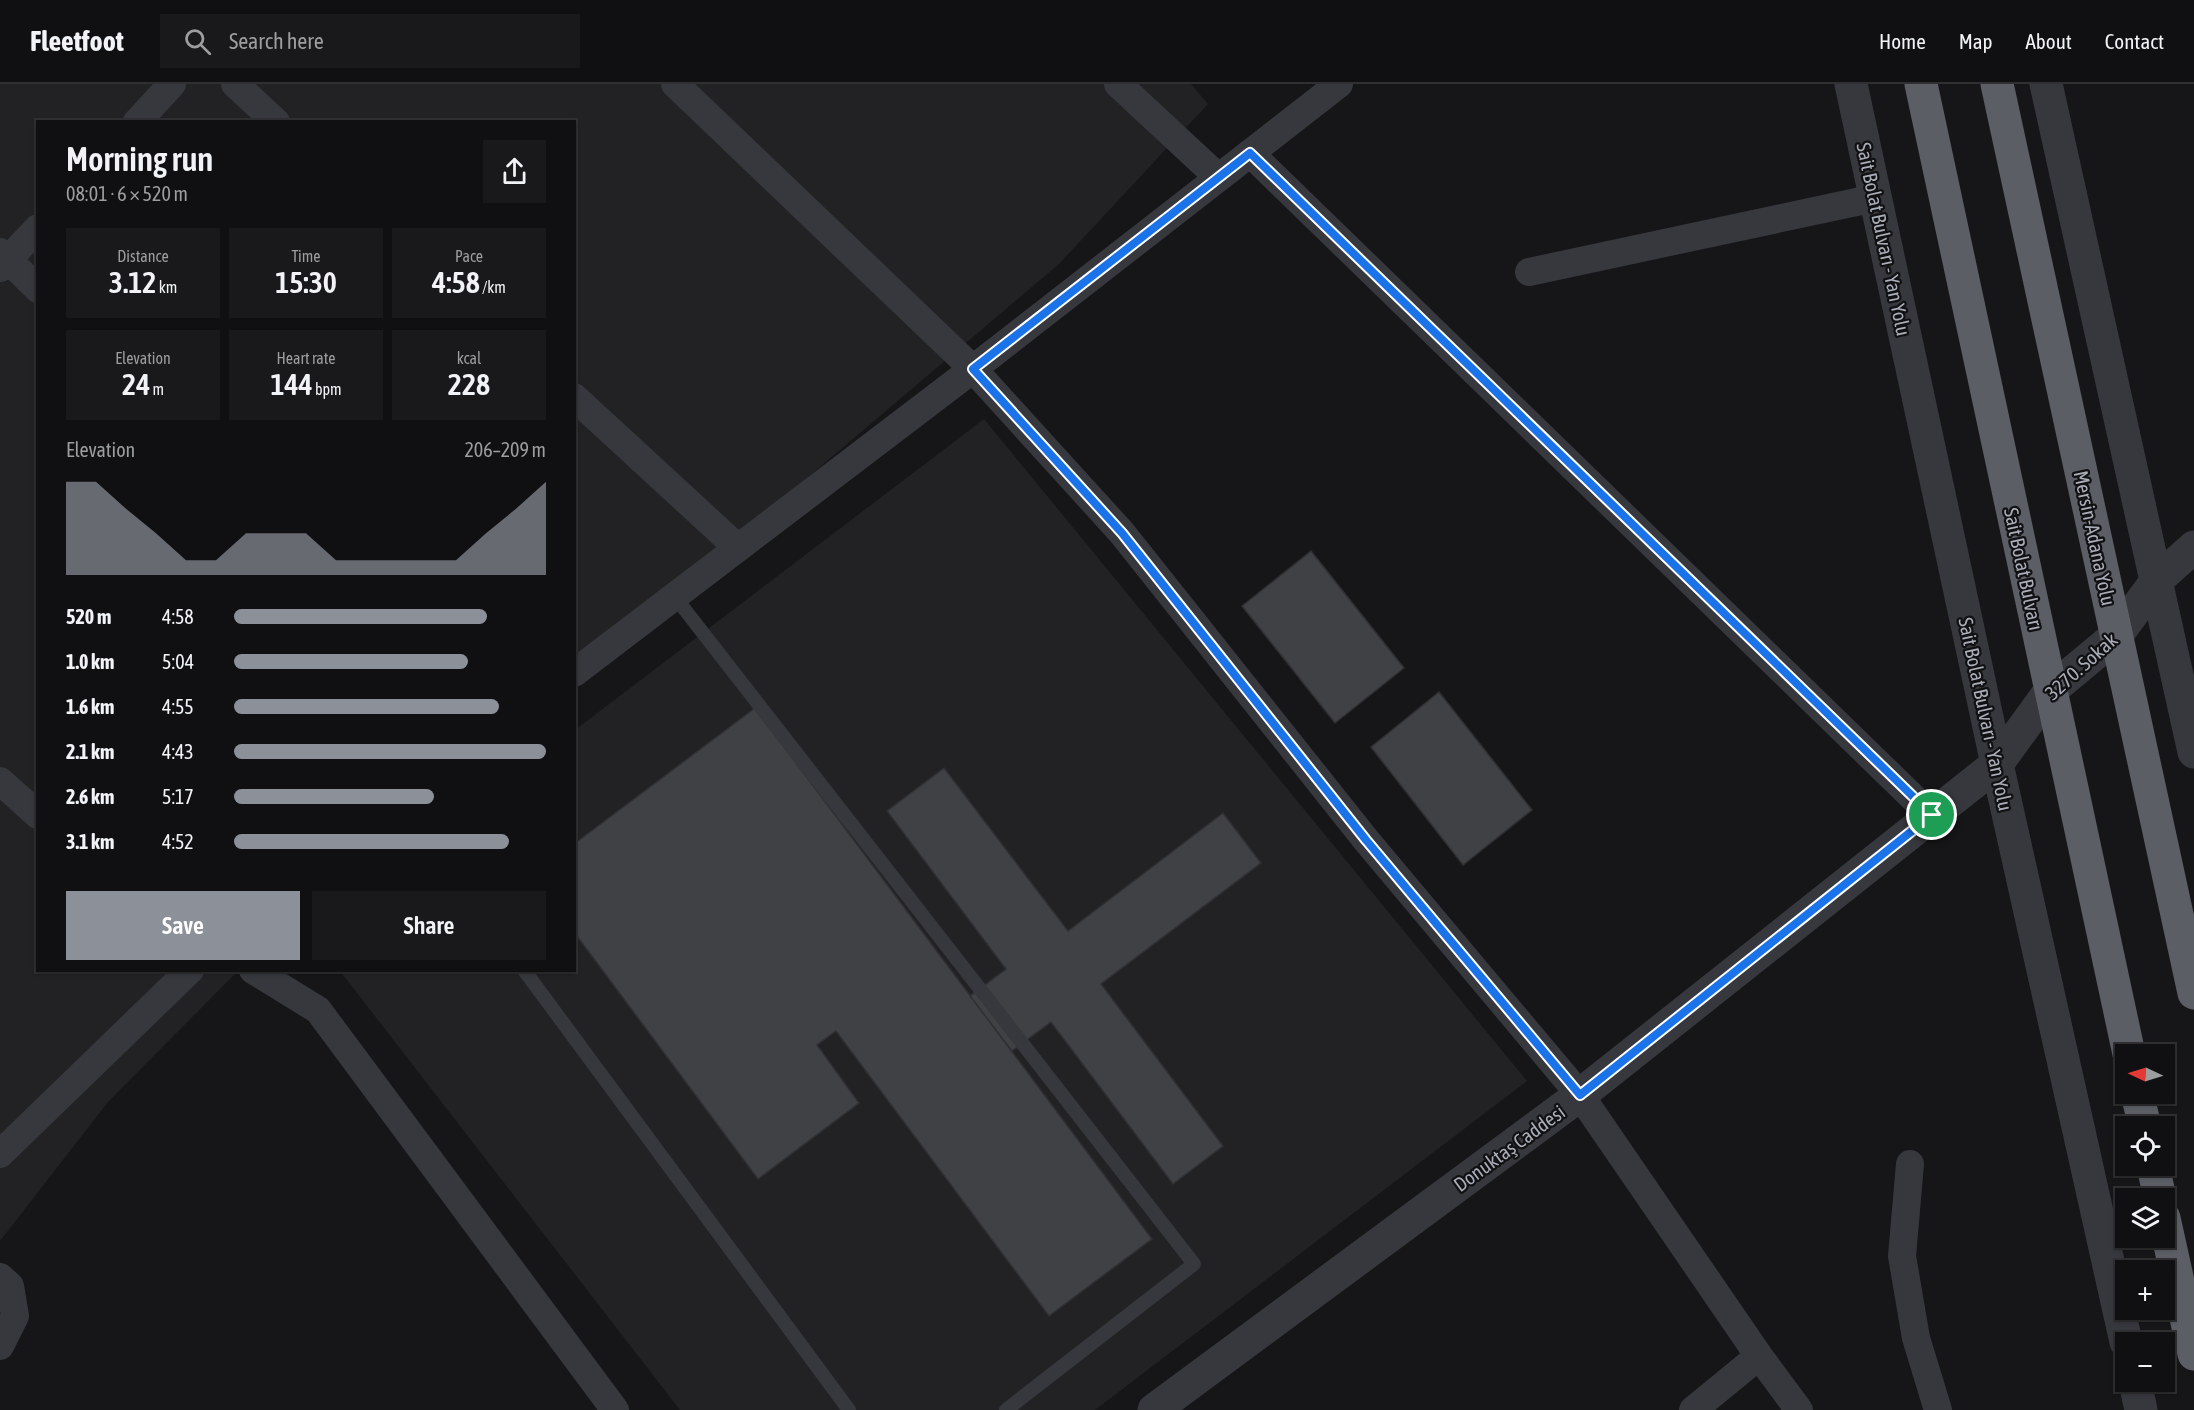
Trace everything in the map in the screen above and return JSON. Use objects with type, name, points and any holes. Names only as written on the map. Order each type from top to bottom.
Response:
[{"type":"highway","name":"Sait Bolat Bulvarı","points":[[1921,84],[2127,1044]]},
{"type":"highway","name":"Mersin-Adana Yolu","points":[[1997,84],[2194,993]]},
{"type":"highway","points":[[2171,1248],[2194,1354]]},
{"type":"street","points":[[138,120],[172,84]]},
{"type":"street","points":[[235,84],[274,120]]},
{"type":"street","points":[[675,84],[973,369],[1122,533],[1366,840],[1580,1095],[1759,1356],[1799,1410]]},
{"type":"street","points":[[1118,84],[1218,177]]},
{"type":"street","points":[[576,671],[973,369],[1339,84]]},
{"type":"street","name":"Sait Bolat Bulvarı - Yan Yolu","points":[[1851,84],[1997,764],[2124,1332]]},
{"type":"street","points":[[2046,84],[2194,753]]},
{"type":"street","points":[[1250,153],[1932,815]]},
{"type":"street","points":[[1530,272],[1875,198]]},
{"type":"street","points":[[36,230],[3,260],[36,287]]},
{"type":"street","points":[[576,399],[738,548]]},
{"type":"street","name":"3270. Sokak","points":[[1997,764],[2050,691],[2116,636],[2157,580],[2194,547]]},
{"type":"street","name":"Donuktaş Caddesi","points":[[1154,1410],[1580,1095],[1997,764]]},
{"type":"street","points":[[0,781],[36,813]]},
{"type":"street","points":[[0,1154],[188,972]]},
{"type":"street","points":[[256,972],[318,1010],[615,1410]]},
{"type":"street","points":[[1910,1164],[1902,1256],[1916,1338],[1938,1410]]},
{"type":"street","points":[[0,1277],[10,1286],[15,1316],[0,1346]]},
{"type":"street","points":[[1693,1410],[1759,1356]]},
{"type":"street","points":[[2137,1392],[2141,1410]]},
{"type":"lane","points":[[675,597],[1194,1264],[1006,1410]]},
{"type":"lane","points":[[525,972],[849,1410]]},
{"type":"shaded area","points":[[0,84],[1191,84],[1208,104],[1059,264],[576,674],[576,120],[36,120],[36,972],[237,972],[108,1102],[0,1241]]},
{"type":"shaded area","points":[[984,419],[1527,1081],[1095,1410],[680,1410],[341,972],[576,972],[576,729]]},
{"type":"building","points":[[1311,551],[1404,668],[1335,723],[1242,606]]},
{"type":"building","points":[[1439,692],[1532,810],[1463,865],[1371,747]]},
{"type":"building","points":[[755,708],[1152,1239],[1049,1316],[836,1031],[817,1045],[859,1103],[758,1179],[576,935],[576,842]]},
{"type":"building","points":[[944,768],[1068,931],[1223,813],[1261,863],[1101,984],[1223,1146],[1173,1184],[1051,1022],[1012,1051],[970,996],[1006,969],[887,811]]},
{"type":"route","points":[[1250,153],[1932,815],[1580,1095],[1366,840],[1122,533],[973,369],[1250,153]]}]
